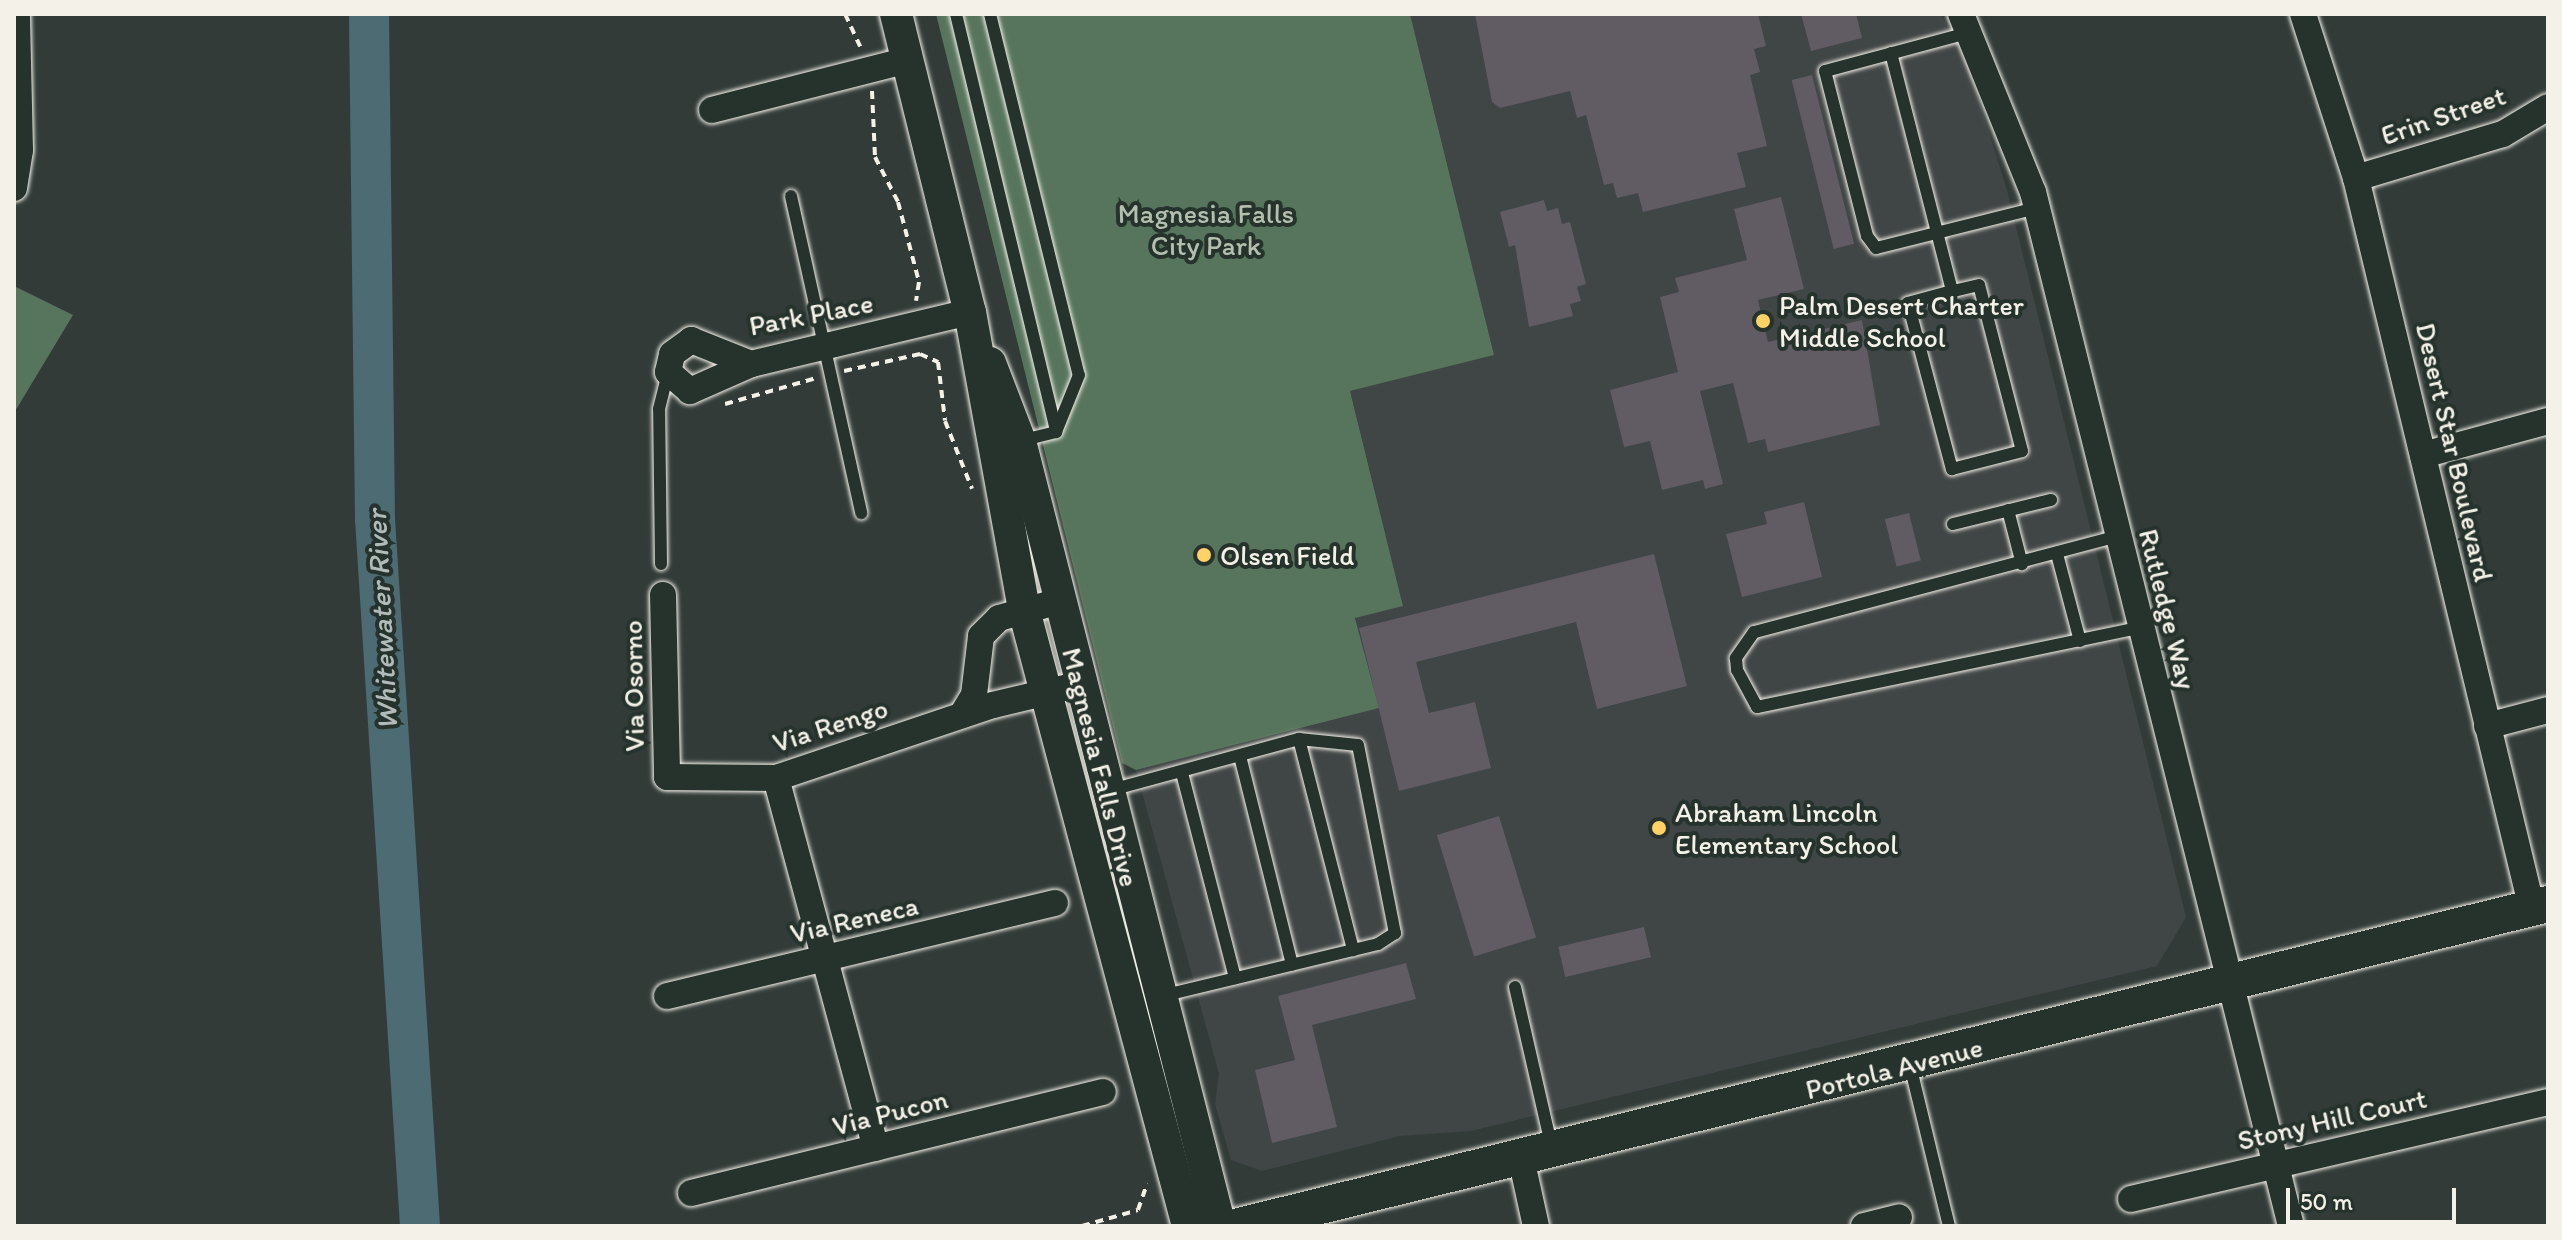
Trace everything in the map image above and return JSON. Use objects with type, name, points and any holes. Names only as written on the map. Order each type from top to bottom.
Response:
[{"type":"main road","name":"Portola Avenue","points":[[1239,1226],[1910,1065],[2540,906]]},
{"type":"street","points":[[14,188],[20,150],[17,14]]},
{"type":"street","name":"Magnesia Falls Drive","points":[[896,14],[970,312],[989,449],[1024,610],[1188,1226]]},
{"type":"street","name":"Desert Star Boulevard","points":[[2303,14],[2356,178],[2487,726],[2540,906]]},
{"type":"street","name":"Rutledge Way","points":[[1966,23],[2037,208],[2227,984],[2291,1226]]},
{"type":"street","points":[[712,110],[908,60]]},
{"type":"street","name":"Erin Street","points":[[2356,178],[2503,134],[2548,107]]},
{"type":"street","name":"Magnesia Falls Drive","points":[[970,312],[1020,441],[1159,997],[1220,1226]]},
{"type":"street","name":"Park Place","points":[[670,363],[702,340],[751,364],[970,312]]},
{"type":"street","points":[[670,363],[690,391],[751,364]]},
{"type":"street","points":[[2423,455],[2548,421]]},
{"type":"street","name":"Via Osorno","points":[[663,595],[667,777]]},
{"type":"street","points":[[962,715],[974,695],[981,636],[999,618],[1060,601]]},
{"type":"street","name":"Via Rengo","points":[[667,777],[776,778],[962,715],[1081,684]]},
{"type":"street","points":[[2487,726],[2548,710]]},
{"type":"street","points":[[776,778],[876,1148]]},
{"type":"street","name":"Via Reneca","points":[[667,996],[1055,903]]},
{"type":"street","name":"Via Pucon","points":[[691,1193],[1103,1092]]},
{"type":"street","name":"Stony Hill Court","points":[[2131,1199],[2548,1102]]},
{"type":"street","points":[[1536,1226],[1537,1155]]},
{"type":"street","points":[[1864,1226],[1899,1217]]},
{"type":"lane","points":[[956,14],[1056,432]]},
{"type":"lane","points":[[990,14],[1079,375],[1056,432]]},
{"type":"lane","points":[[1966,23],[1891,53],[1825,71],[1867,236],[1876,248],[2037,208]]},
{"type":"lane","points":[[1891,53],[1952,291]]},
{"type":"lane","points":[[791,196],[825,346],[827,375],[861,513]]},
{"type":"lane","points":[[1979,285],[2022,451],[1952,469],[1908,303],[1952,291],[1979,285]]},
{"type":"lane","points":[[661,564],[659,409],[670,363]]},
{"type":"lane","points":[[989,449],[1056,432]]},
{"type":"lane","points":[[1953,524],[2051,500]]},
{"type":"lane","points":[[2008,510],[2022,564]]},
{"type":"lane","points":[[2118,536],[2022,564],[1754,632],[1736,658],[1745,696],[1757,707],[2140,628]]},
{"type":"lane","points":[[2057,554],[2080,641]]},
{"type":"lane","points":[[1107,791],[1299,739],[1358,745],[1395,933],[1353,950],[1159,997]]},
{"type":"lane","points":[[1299,739],[1353,950]]},
{"type":"lane","points":[[1240,756],[1292,965]]},
{"type":"lane","points":[[1182,773],[1235,978]]},
{"type":"lane","points":[[1515,987],[1537,1155]]},
{"type":"lane","points":[[1910,1065],[1949,1226]]},
{"type":"path","points":[[845,14],[866,71],[875,157],[898,202],[919,282],[912,308]]},
{"type":"path","points":[[715,406],[827,375],[920,354],[938,362],[945,421],[975,497]]},
{"type":"path","points":[[1082,1226],[1138,1210],[1147,1190],[1145,1169]]},
{"type":"shaded area","name":"Abraham Lincoln Elementary School","points":[[1410,14],[1940,14],[1965,56],[2007,190],[2186,917],[2157,966],[1471,1131],[1400,1136],[1262,1171],[1231,1160],[1215,1104],[1219,1074],[1136,770],[1378,708],[1355,617],[1403,605],[1350,391],[1494,355]]},
{"type":"green space","name":"Magnesia Falls City Park","points":[[936,14],[1410,14],[1494,355],[1350,391],[1403,606],[1355,618],[1379,708],[1136,770],[1122,763]]},
{"type":"green space","points":[[14,286],[73,315],[14,413]]},
{"type":"building","points":[[1475,14],[1758,14],[1766,46],[1754,49],[1760,72],[1750,75],[1767,146],[1737,153],[1746,187],[1643,212],[1638,193],[1617,198],[1613,183],[1604,185],[1586,115],[1577,118],[1570,91],[1500,108],[1492,102]]},
{"type":"building","points":[[1801,14],[1856,14],[1862,38],[1811,51]]},
{"type":"building","points":[[1812,75],[1854,244],[1834,249],[1792,80]]},
{"type":"building","points":[[1781,197],[1804,289],[1758,300],[1768,342],[1862,320],[1880,425],[1768,452],[1765,439],[1748,443],[1733,383],[1700,391],[1723,484],[1705,489],[1703,480],[1662,490],[1650,441],[1624,447],[1610,390],[1678,372],[1660,297],[1679,292],[1675,278],[1747,260],[1734,209]]},
{"type":"building","points":[[1544,200],[1547,211],[1558,208],[1562,224],[1570,222],[1586,284],[1577,287],[1581,301],[1570,304],[1573,316],[1529,327],[1515,245],[1509,247],[1500,212]]},
{"type":"building","points":[[1804,502],[1822,577],[1742,597],[1726,534],[1767,524],[1764,512]]},
{"type":"building","points":[[1909,513],[1921,561],[1897,567],[1885,519]]},
{"type":"building","points":[[1654,554],[1687,686],[1597,709],[1576,622],[1416,662],[1429,713],[1475,702],[1491,768],[1399,791],[1359,628]]},
{"type":"building","points":[[1499,816],[1536,937],[1474,956],[1437,835]]},
{"type":"building","points":[[1644,927],[1651,957],[1565,977],[1558,947]]},
{"type":"building","points":[[1406,963],[1416,999],[1312,1025],[1337,1127],[1272,1143],[1255,1070],[1295,1060],[1278,996]]},
{"type":"waterway","name":"Whitewater River","points":[[369,14],[375,519],[420,1226]]},
{"type":"place","name":"Palm Desert Charter Middle School","points":[[1763,321]]},
{"type":"place","name":"Olsen Field","points":[[1204,555]]},
{"type":"place","name":"Abraham Lincoln Elementary School","points":[[1659,828]]}]
